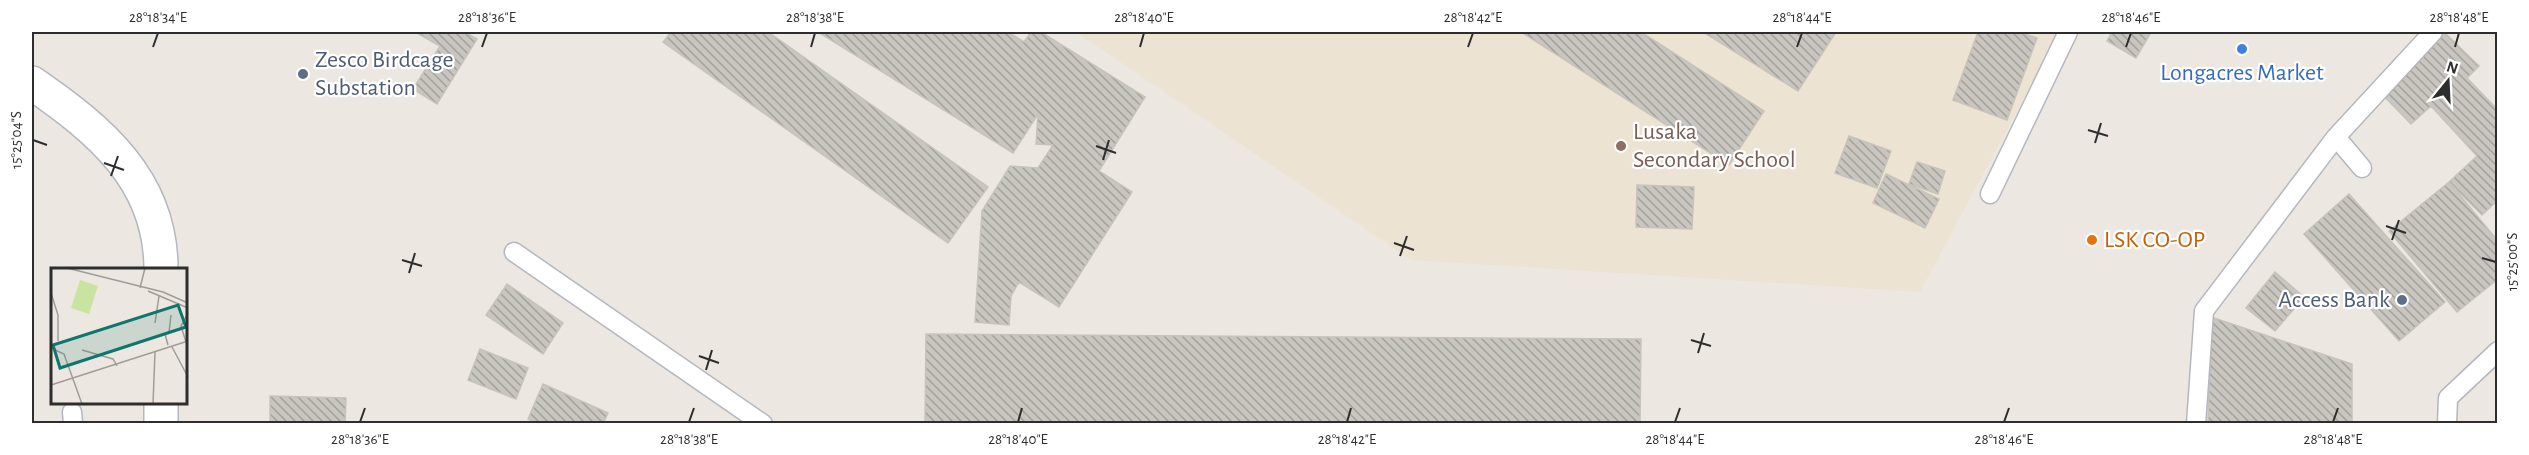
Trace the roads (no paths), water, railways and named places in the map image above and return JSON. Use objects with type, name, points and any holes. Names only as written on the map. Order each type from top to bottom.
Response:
[{"type":"street","points":[[32,83],[59,102],[114,151],[141,186],[155,217],[161,268]]},
{"type":"street","points":[[161,404],[161,423]]},
{"type":"lane","points":[[1990,194],[2068,32]]},
{"type":"lane","points":[[2196,423],[2204,311],[2336,137],[2433,32]]},
{"type":"lane","points":[[2336,137],[2362,168]]},
{"type":"lane","points":[[514,252],[763,423]]},
{"type":"lane","points":[[2447,423],[2448,398],[2498,351]]},
{"type":"place","name":"Longacres Market","points":[[2242,49]]},
{"type":"place","name":"Zesco Birdcage Substation","points":[[303,74]]},
{"type":"place","name":"Lusaka Secondary School","points":[[1621,146]]},
{"type":"place","name":"LSK CO-OP","points":[[2092,240]]},
{"type":"place","name":"Access Bank","points":[[2402,300]]}]
